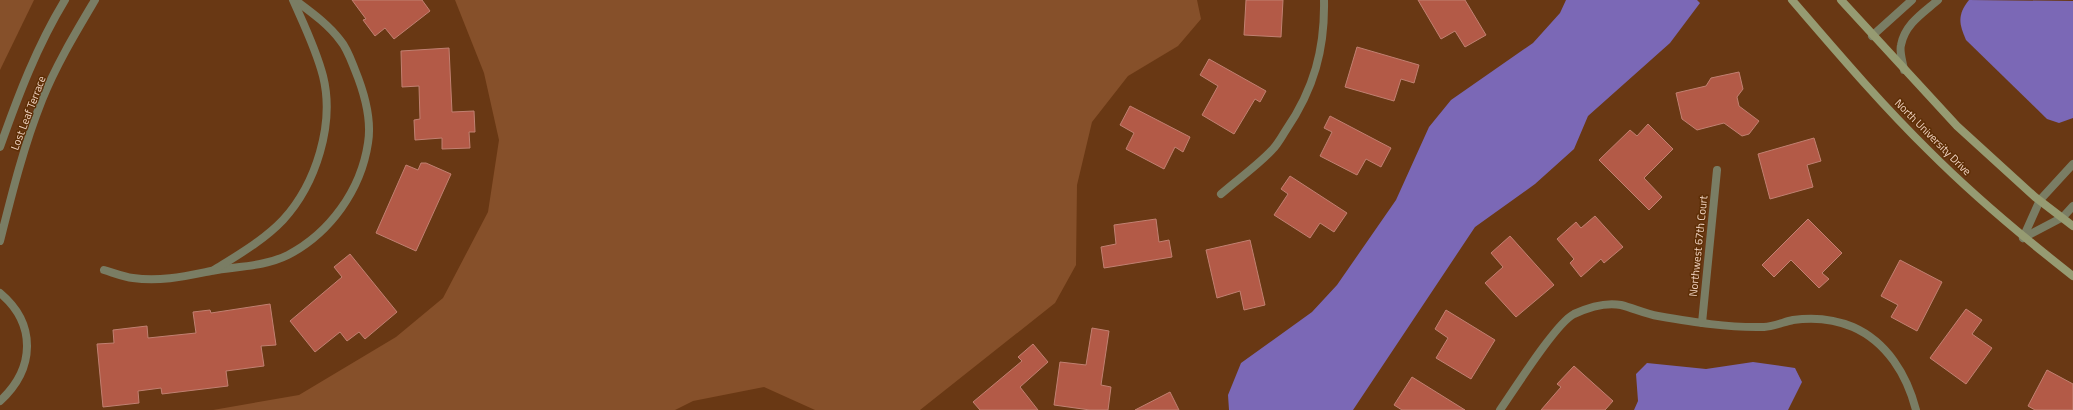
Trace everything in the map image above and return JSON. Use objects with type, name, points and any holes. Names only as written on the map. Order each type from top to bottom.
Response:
[{"type":"main road","name":"North University Drive","points":[[1792,0],[1867,86],[1929,151],[2023,238],[2073,276]]},
{"type":"main road","points":[[1841,0],[1872,36],[1957,126],[2040,200],[2073,226]]},
{"type":"street","name":"Lost Leaf Terrace","points":[[0,147],[20,90],[51,24],[65,0]]},
{"type":"street","name":"Lost Leaf Terrace","points":[[0,241],[19,166],[42,100],[73,38],[95,0]]},
{"type":"street","points":[[213,271],[246,250],[283,220],[306,185],[320,152],[326,114],[324,77],[310,36],[294,0]]},
{"type":"street","points":[[104,270],[133,278],[154,279],[181,277],[259,264],[288,255],[313,238],[334,217],[353,191],[362,169],[368,142],[368,116],[363,88],[341,41],[325,23],[294,0]]},
{"type":"street","points":[[1221,194],[1273,149],[1309,90],[1320,58],[1325,21],[1324,0]]},
{"type":"street","points":[[1872,36],[1912,0]]},
{"type":"street","points":[[1904,70],[1900,46],[1905,32],[1910,24],[1938,0]]},
{"type":"street","points":[[2023,238],[2040,200],[2073,164]]},
{"type":"street","name":"Northwest 67th Court","points":[[1702,323],[1717,170]]},
{"type":"street","points":[[2023,238],[2063,217],[2073,206]]},
{"type":"street","points":[[0,293],[10,301],[18,313],[25,328],[28,343],[25,365],[20,378],[11,391],[0,401]]},
{"type":"street","points":[[1500,410],[1556,330],[1572,315],[1596,306],[1619,305],[1655,316],[1734,327],[1766,327],[1794,320],[1823,318],[1853,327],[1879,344],[1896,362],[1911,390],[1916,410]]},
{"type":"shaded area","points":[[0,0],[34,0],[0,70]]},
{"type":"shaded area","points":[[455,0],[1197,0],[1201,19],[1178,46],[1128,76],[1092,122],[1077,185],[1076,265],[1055,303],[920,410],[815,410],[764,387],[693,401],[675,410],[213,410],[299,395],[396,337],[443,298],[488,212],[499,140],[484,73]]},
{"type":"shaded area","points":[[1566,0],[1697,0],[1700,3],[1670,43],[1588,116],[1574,149],[1535,184],[1475,227],[1353,410],[1229,410],[1228,395],[1241,363],[1312,312],[1337,285],[1396,200],[1429,127],[1451,100],[1533,43],[1560,13]]},
{"type":"shaded area","points":[[1969,0],[2073,1],[2073,118],[2059,123],[2047,119],[1966,40],[1960,20],[1962,10]]},
{"type":"shaded area","points":[[1753,362],[1795,368],[1802,382],[1788,410],[1634,410],[1638,401],[1636,374],[1647,363],[1706,369]]},
{"type":"building","points":[[352,0],[422,0],[430,11],[394,39],[385,28],[375,36],[363,20],[366,19]]},
{"type":"building","points":[[1246,0],[1283,0],[1281,37],[1244,35]]},
{"type":"building","points":[[1418,0],[1465,0],[1486,35],[1465,47],[1455,31],[1441,39]]},
{"type":"building","points":[[1357,47],[1419,65],[1414,83],[1401,79],[1394,101],[1345,87]]},
{"type":"building","points":[[449,48],[452,112],[474,111],[475,132],[469,132],[470,148],[442,149],[442,138],[415,140],[414,120],[420,119],[419,86],[402,87],[401,51]]},
{"type":"building","points":[[1209,59],[1266,91],[1260,102],[1255,99],[1234,134],[1202,115],[1218,86],[1200,75]]},
{"type":"building","points":[[1739,72],[1743,89],[1737,97],[1739,106],[1759,121],[1749,134],[1742,136],[1724,123],[1697,130],[1682,119],[1676,93],[1706,86],[1711,78]]},
{"type":"building","points":[[1130,106],[1190,137],[1183,152],[1175,147],[1164,169],[1126,149],[1134,133],[1120,125]]},
{"type":"building","points":[[1330,116],[1391,148],[1381,167],[1366,159],[1357,175],[1320,156],[1332,132],[1324,128]]},
{"type":"building","points":[[1648,124],[1673,149],[1644,178],[1662,197],[1649,210],[1599,160],[1630,130],[1637,136]]},
{"type":"building","points":[[1814,138],[1821,161],[1807,165],[1813,187],[1770,199],[1758,154]]},
{"type":"building","points":[[421,163],[426,163],[451,174],[416,251],[376,233],[406,165],[418,170]]},
{"type":"building","points":[[1290,176],[1347,213],[1334,232],[1320,223],[1310,238],[1274,215],[1288,194],[1281,189]]},
{"type":"building","points":[[1595,216],[1623,247],[1604,263],[1601,259],[1581,277],[1570,263],[1574,259],[1557,239],[1576,222],[1581,228]]},
{"type":"building","points":[[1156,219],[1159,242],[1169,240],[1172,257],[1104,268],[1101,247],[1116,244],[1114,225]]},
{"type":"building","points":[[1808,219],[1842,253],[1822,273],[1829,279],[1819,288],[1791,260],[1774,277],[1762,265]]},
{"type":"building","points":[[1510,236],[1554,285],[1516,317],[1485,283],[1503,267],[1491,253]]},
{"type":"building","points":[[1250,240],[1265,305],[1244,310],[1240,291],[1217,298],[1206,250]]},
{"type":"building","points":[[350,254],[397,312],[365,339],[359,332],[347,341],[340,332],[315,352],[290,321],[342,277],[334,267]]},
{"type":"building","points":[[1900,260],[1942,282],[1917,331],[1891,317],[1898,305],[1881,296]]},
{"type":"building","points":[[270,304],[276,345],[261,346],[264,366],[226,371],[228,386],[162,394],[161,388],[138,391],[139,403],[103,407],[97,344],[114,343],[113,330],[147,326],[148,338],[196,333],[193,312],[210,310],[211,313]]},
{"type":"building","points":[[1966,309],[1982,320],[1972,334],[1992,348],[1966,384],[1930,358]]},
{"type":"building","points":[[1446,310],[1495,340],[1471,379],[1436,358],[1448,338],[1435,329]]},
{"type":"building","points":[[1092,328],[1109,331],[1101,385],[1111,387],[1108,410],[1090,410],[1054,405],[1060,362],[1086,365]]},
{"type":"building","points":[[1033,344],[1048,362],[1020,387],[1038,410],[980,410],[973,402],[1022,361],[1018,357]]},
{"type":"building","points":[[1574,366],[1613,401],[1605,410],[1541,410],[1561,387],[1557,384]]},
{"type":"building","points":[[2047,370],[2073,384],[2073,410],[2035,410],[2028,406]]},
{"type":"building","points":[[1412,377],[1465,410],[1402,410],[1394,405]]},
{"type":"building","points":[[1170,392],[1179,410],[1135,410]]}]
